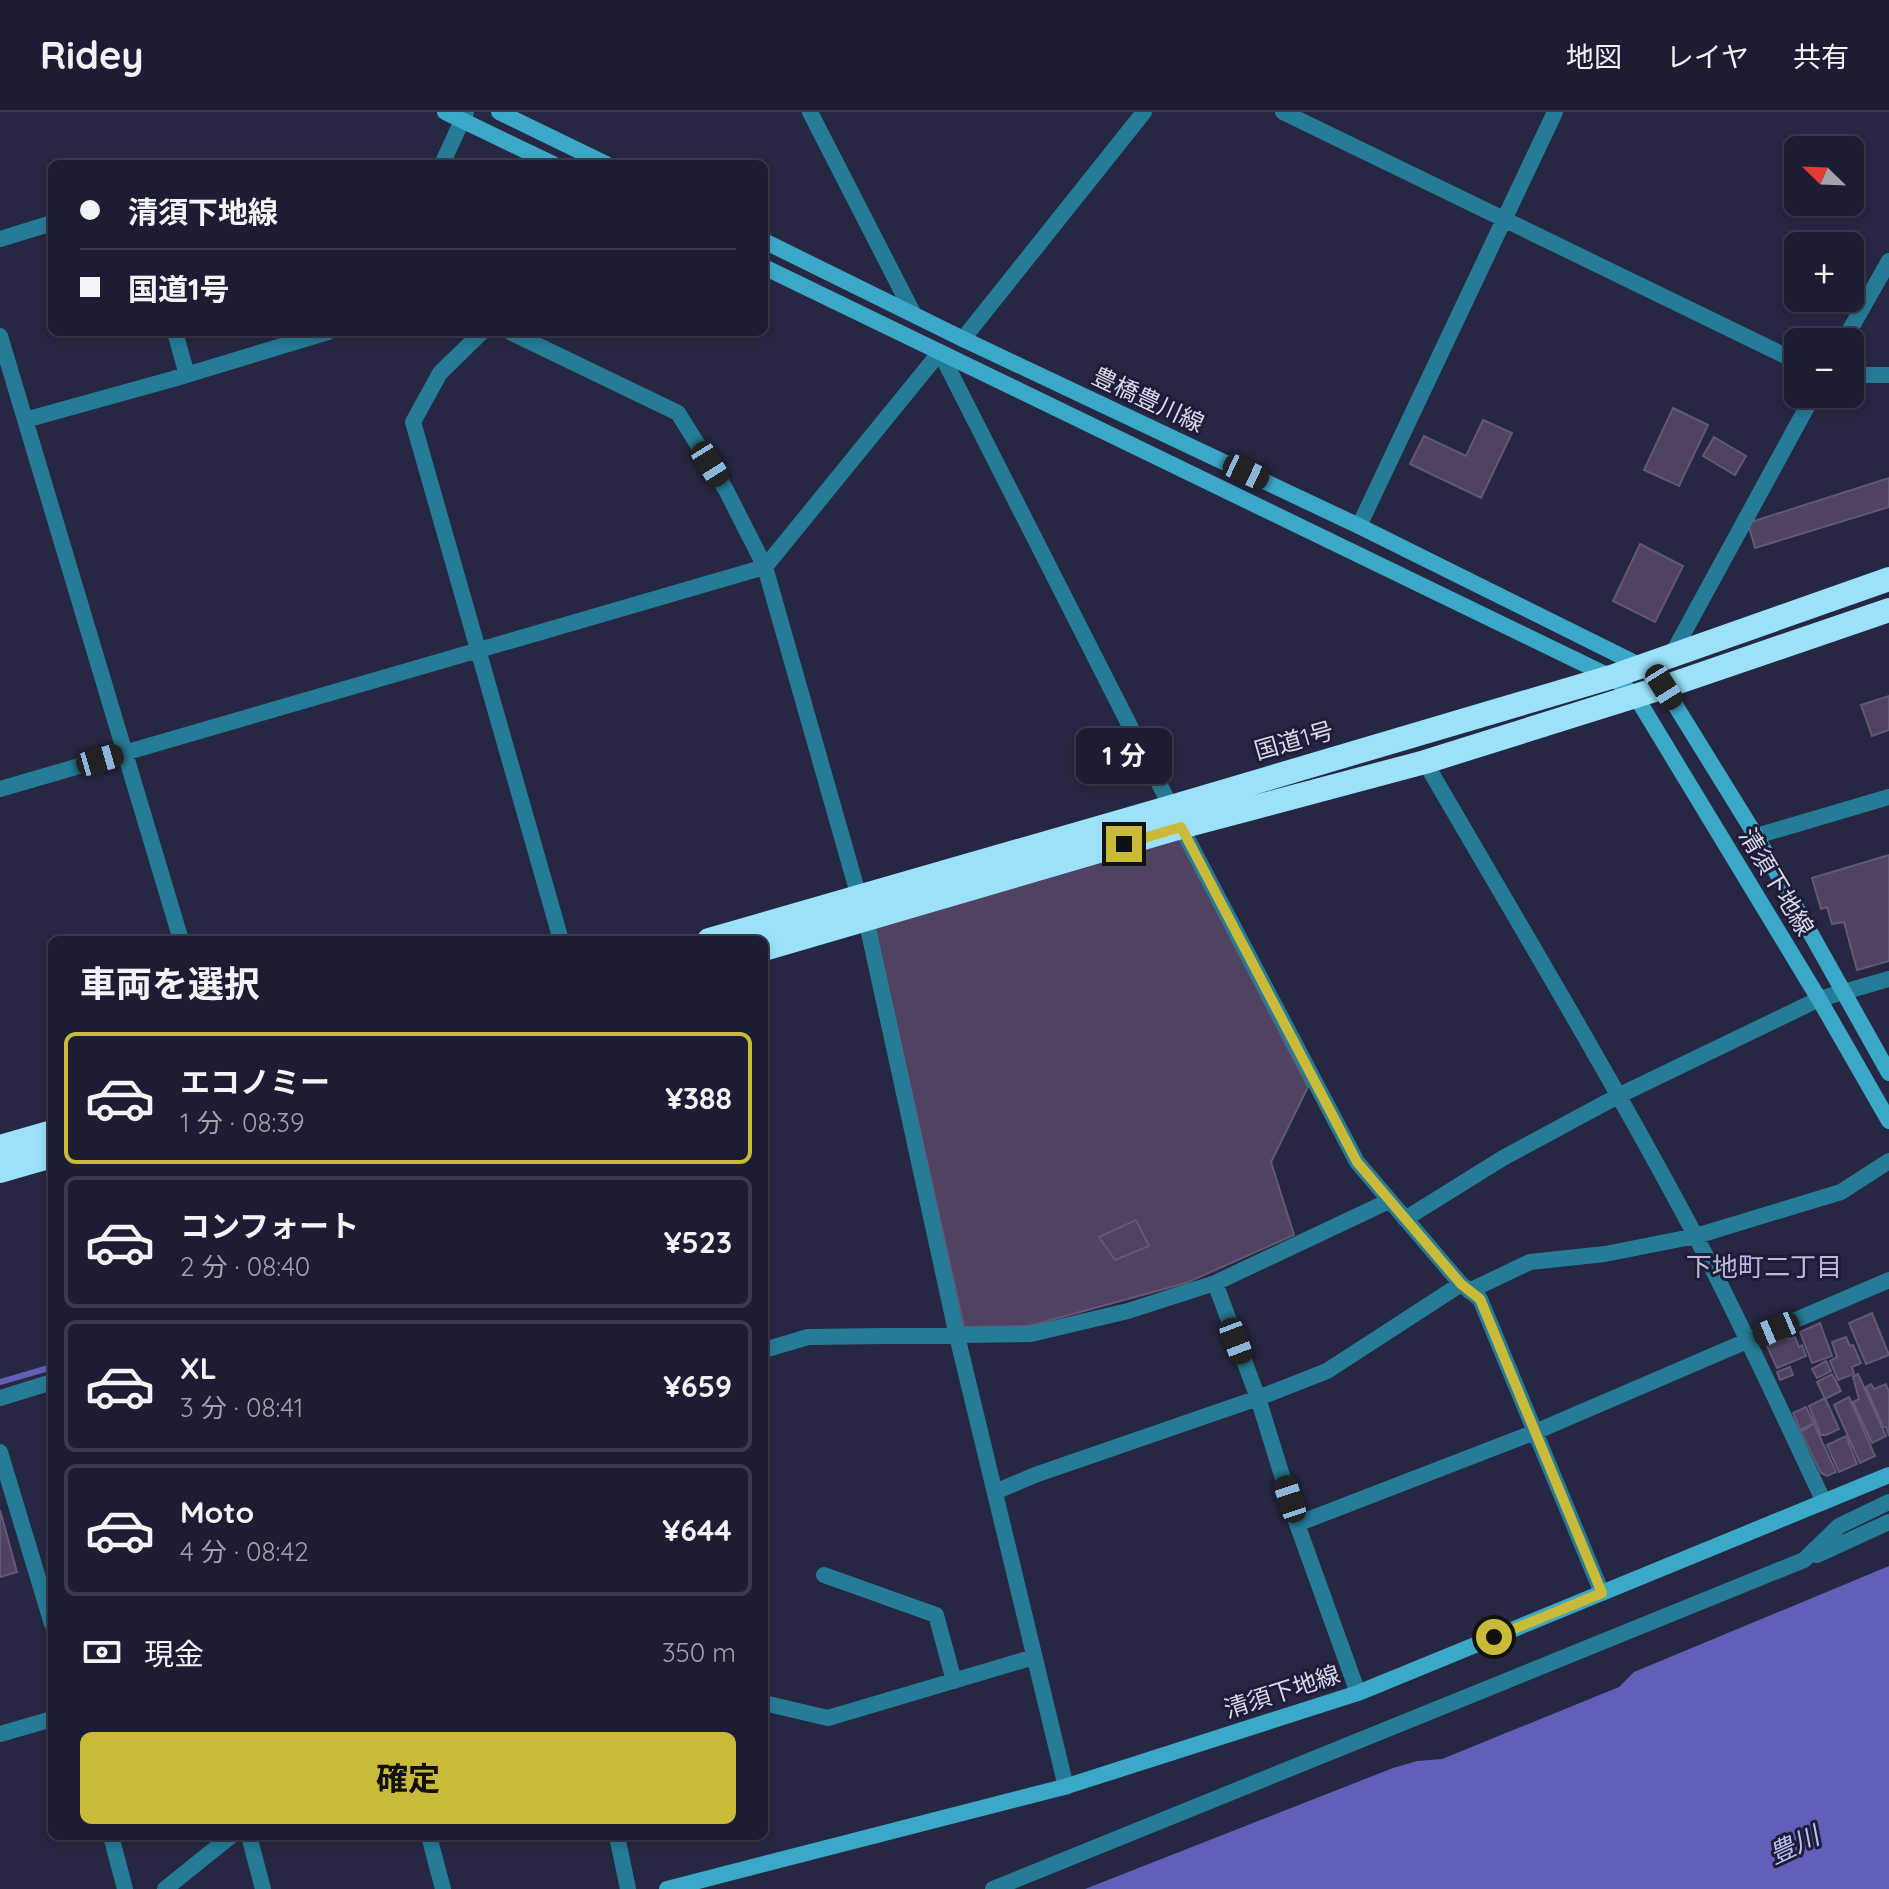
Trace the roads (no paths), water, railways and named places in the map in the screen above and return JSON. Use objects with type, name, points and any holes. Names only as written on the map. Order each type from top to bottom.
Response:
[{"type":"highway","name":"国道1号","points":[[728,936],[862,908],[1176,817],[1611,677],[1889,579]]},
{"type":"highway","name":"国道1号","points":[[1176,817],[1425,762],[1664,687],[1889,610]]},
{"type":"highway","name":"国道1号","points":[[768,947],[862,908]]},
{"type":"highway","points":[[0,1147],[48,1133]]},
{"type":"highway","points":[[0,1171],[48,1157]]},
{"type":"main road","points":[[445,112],[464,116],[546,160]]},
{"type":"main road","points":[[499,112],[598,160]]},
{"type":"main road","name":"豊橋豊川線","points":[[768,243],[963,339],[1359,526],[1641,666]]},
{"type":"main road","name":"豊橋豊川線","points":[[768,269],[1611,677]]},
{"type":"main road","name":"清須下地線","points":[[1641,666],[1664,687],[1756,836],[1889,1073]]},
{"type":"main road","name":"清須下地線","points":[[1611,677],[1635,695],[1889,1121]]},
{"type":"main road","name":"清須下地線","points":[[667,1889],[1066,1787],[1358,1693],[1889,1475]]},
{"type":"street","points":[[810,112],[913,313]]},
{"type":"street","points":[[963,339],[1144,112]]},
{"type":"street","points":[[1283,112],[1784,355]]},
{"type":"street","points":[[1359,526],[1555,112]]},
{"type":"street","points":[[444,160],[464,116]]},
{"type":"street","points":[[0,239],[48,224]]},
{"type":"street","points":[[1851,328],[1889,261]]},
{"type":"street","points":[[0,336],[180,936]]},
{"type":"street","points":[[176,336],[187,375]]},
{"type":"street","points":[[25,420],[315,336]]},
{"type":"street","points":[[478,336],[440,373],[413,422],[560,936]]},
{"type":"street","points":[[518,336],[678,413],[726,490],[765,567],[862,908],[957,1336],[1066,1787]]},
{"type":"street","points":[[0,789],[765,567],[940,352],[1176,817],[1357,1162],[1465,1288],[1480,1299],[1602,1593]]},
{"type":"street","points":[[1864,375],[1889,375]]},
{"type":"street","points":[[1671,656],[1806,408]]},
{"type":"street","points":[[1425,762],[1696,1236],[1824,1502]]},
{"type":"street","points":[[1756,836],[1889,797]]},
{"type":"street","points":[[1405,1219],[1503,1158],[1618,1096],[1819,999],[1889,979]]},
{"type":"street","points":[[995,1492],[1327,1371],[1465,1288],[1530,1262],[1605,1254],[1696,1236],[1841,1192],[1889,1161]]},
{"type":"street","points":[[768,1349],[808,1337],[1031,1334],[1128,1311],[1215,1283],[1389,1201]]},
{"type":"street","points":[[1297,1524],[1535,1432],[1889,1280]]},
{"type":"street","points":[[1215,1283],[1258,1398],[1297,1524],[1358,1693]]},
{"type":"street","points":[[0,1398],[48,1383]]},
{"type":"street","points":[[0,1452],[48,1611]]},
{"type":"street","points":[[1804,1560],[1839,1526],[1889,1502]]},
{"type":"street","points":[[993,1889],[1804,1560],[1889,1522]]},
{"type":"street","points":[[824,1575],[936,1615],[954,1681]]},
{"type":"street","points":[[768,1704],[828,1718],[1034,1657]]},
{"type":"street","points":[[0,1734],[48,1720]]},
{"type":"street","points":[[112,1840],[125,1889]]},
{"type":"street","points":[[165,1889],[226,1840]]},
{"type":"street","points":[[250,1840],[263,1889]]},
{"type":"street","points":[[430,1840],[443,1889]]},
{"type":"street","points":[[618,1840],[628,1889]]},
{"type":"water","name":"豊川","points":[[1889,1566],[1889,1889],[1085,1889],[1393,1768],[1417,1761],[1442,1759],[1619,1687],[1634,1672]]},
{"type":"waterway","points":[[0,1382],[48,1368]]},
{"type":"district","name":"下地町二丁目","points":[[1764,1267]]}]
